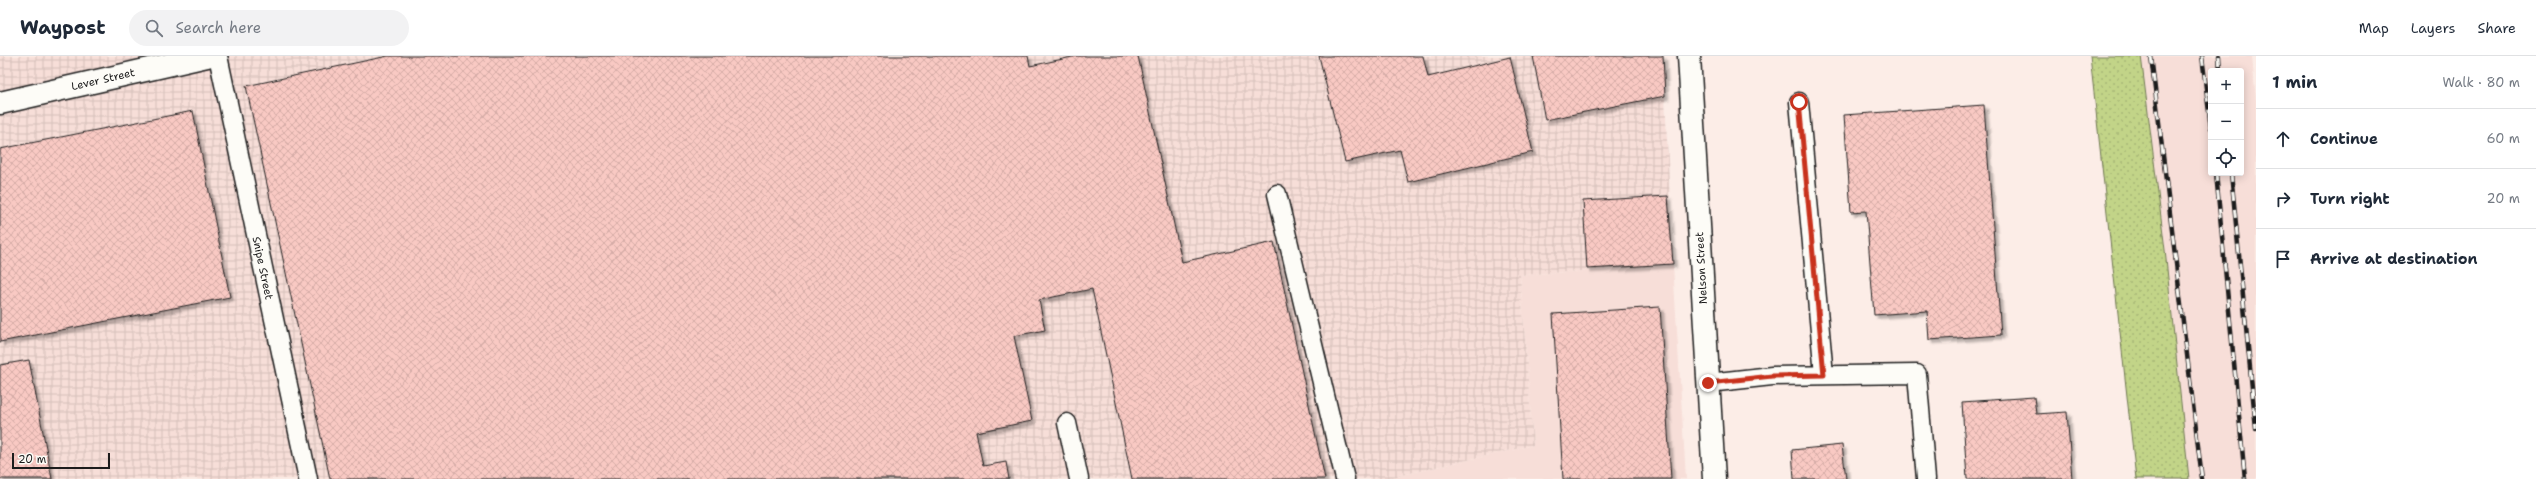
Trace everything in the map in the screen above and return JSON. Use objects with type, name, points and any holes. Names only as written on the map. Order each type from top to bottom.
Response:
[{"type":"street","name":"Lever Street","points":[[0,102],[206,56]]},
{"type":"street","name":"Nelson Street","points":[[1689,56],[1714,479]]},
{"type":"lane","name":"Snipe Street","points":[[218,56],[308,479]]},
{"type":"lane","points":[[1799,102],[1824,375]]},
{"type":"lane","points":[[1277,194],[1345,479]]},
{"type":"lane","points":[[1708,383],[1772,376],[1917,374],[1926,479]]},
{"type":"lane","points":[[1067,423],[1079,479]]},
{"type":"shaded area","points":[[0,56],[1663,56],[1673,265],[1520,275],[1533,445],[1384,479],[0,479]]},
{"type":"shaded area","points":[[2141,56],[2252,56],[2256,102],[2256,479],[2189,479],[2165,250]]},
{"type":"shaded area","points":[[1673,265],[1686,479],[1384,479],[1533,445],[1520,275]]},
{"type":"green space","points":[[2090,56],[2141,56],[2165,250],[2189,479],[2136,479]]},
{"type":"building","points":[[388,56],[1028,56],[1030,66],[1077,56],[1138,56],[1182,262],[1274,242],[1325,479],[1132,479],[1092,289],[1039,300],[1045,330],[1014,336],[1032,421],[976,432],[983,466],[1006,462],[1009,479],[330,479],[246,86]]},
{"type":"building","points":[[1319,56],[1423,56],[1428,77],[1510,57],[1533,152],[1408,182],[1400,150],[1345,162]]},
{"type":"building","points":[[1533,56],[1663,56],[1665,96],[1545,120]]},
{"type":"building","points":[[1984,105],[2001,335],[1929,340],[1927,311],[1874,315],[1866,211],[1851,212],[1844,115]]},
{"type":"building","points":[[193,111],[230,297],[0,342],[0,149]]},
{"type":"building","points":[[1668,196],[1673,264],[1587,269],[1583,201]]},
{"type":"building","points":[[1660,307],[1671,479],[1563,479],[1553,314]]},
{"type":"building","points":[[29,360],[52,479],[0,479],[0,365]]},
{"type":"building","points":[[2034,397],[2036,414],[2067,412],[2072,479],[1967,479],[1962,402]]},
{"type":"building","points":[[1842,445],[1846,479],[1794,479],[1792,450]]},
{"type":"railway","points":[[2151,56],[2202,479]]},
{"type":"railway","points":[[2202,56],[2208,104]]},
{"type":"railway","points":[[2219,56],[2220,68]]},
{"type":"railway","points":[[2216,176],[2245,479]]},
{"type":"railway","points":[[2231,176],[2256,429]]},
{"type":"route","points":[[1708,383],[1772,376],[1824,375],[1799,102]]}]
